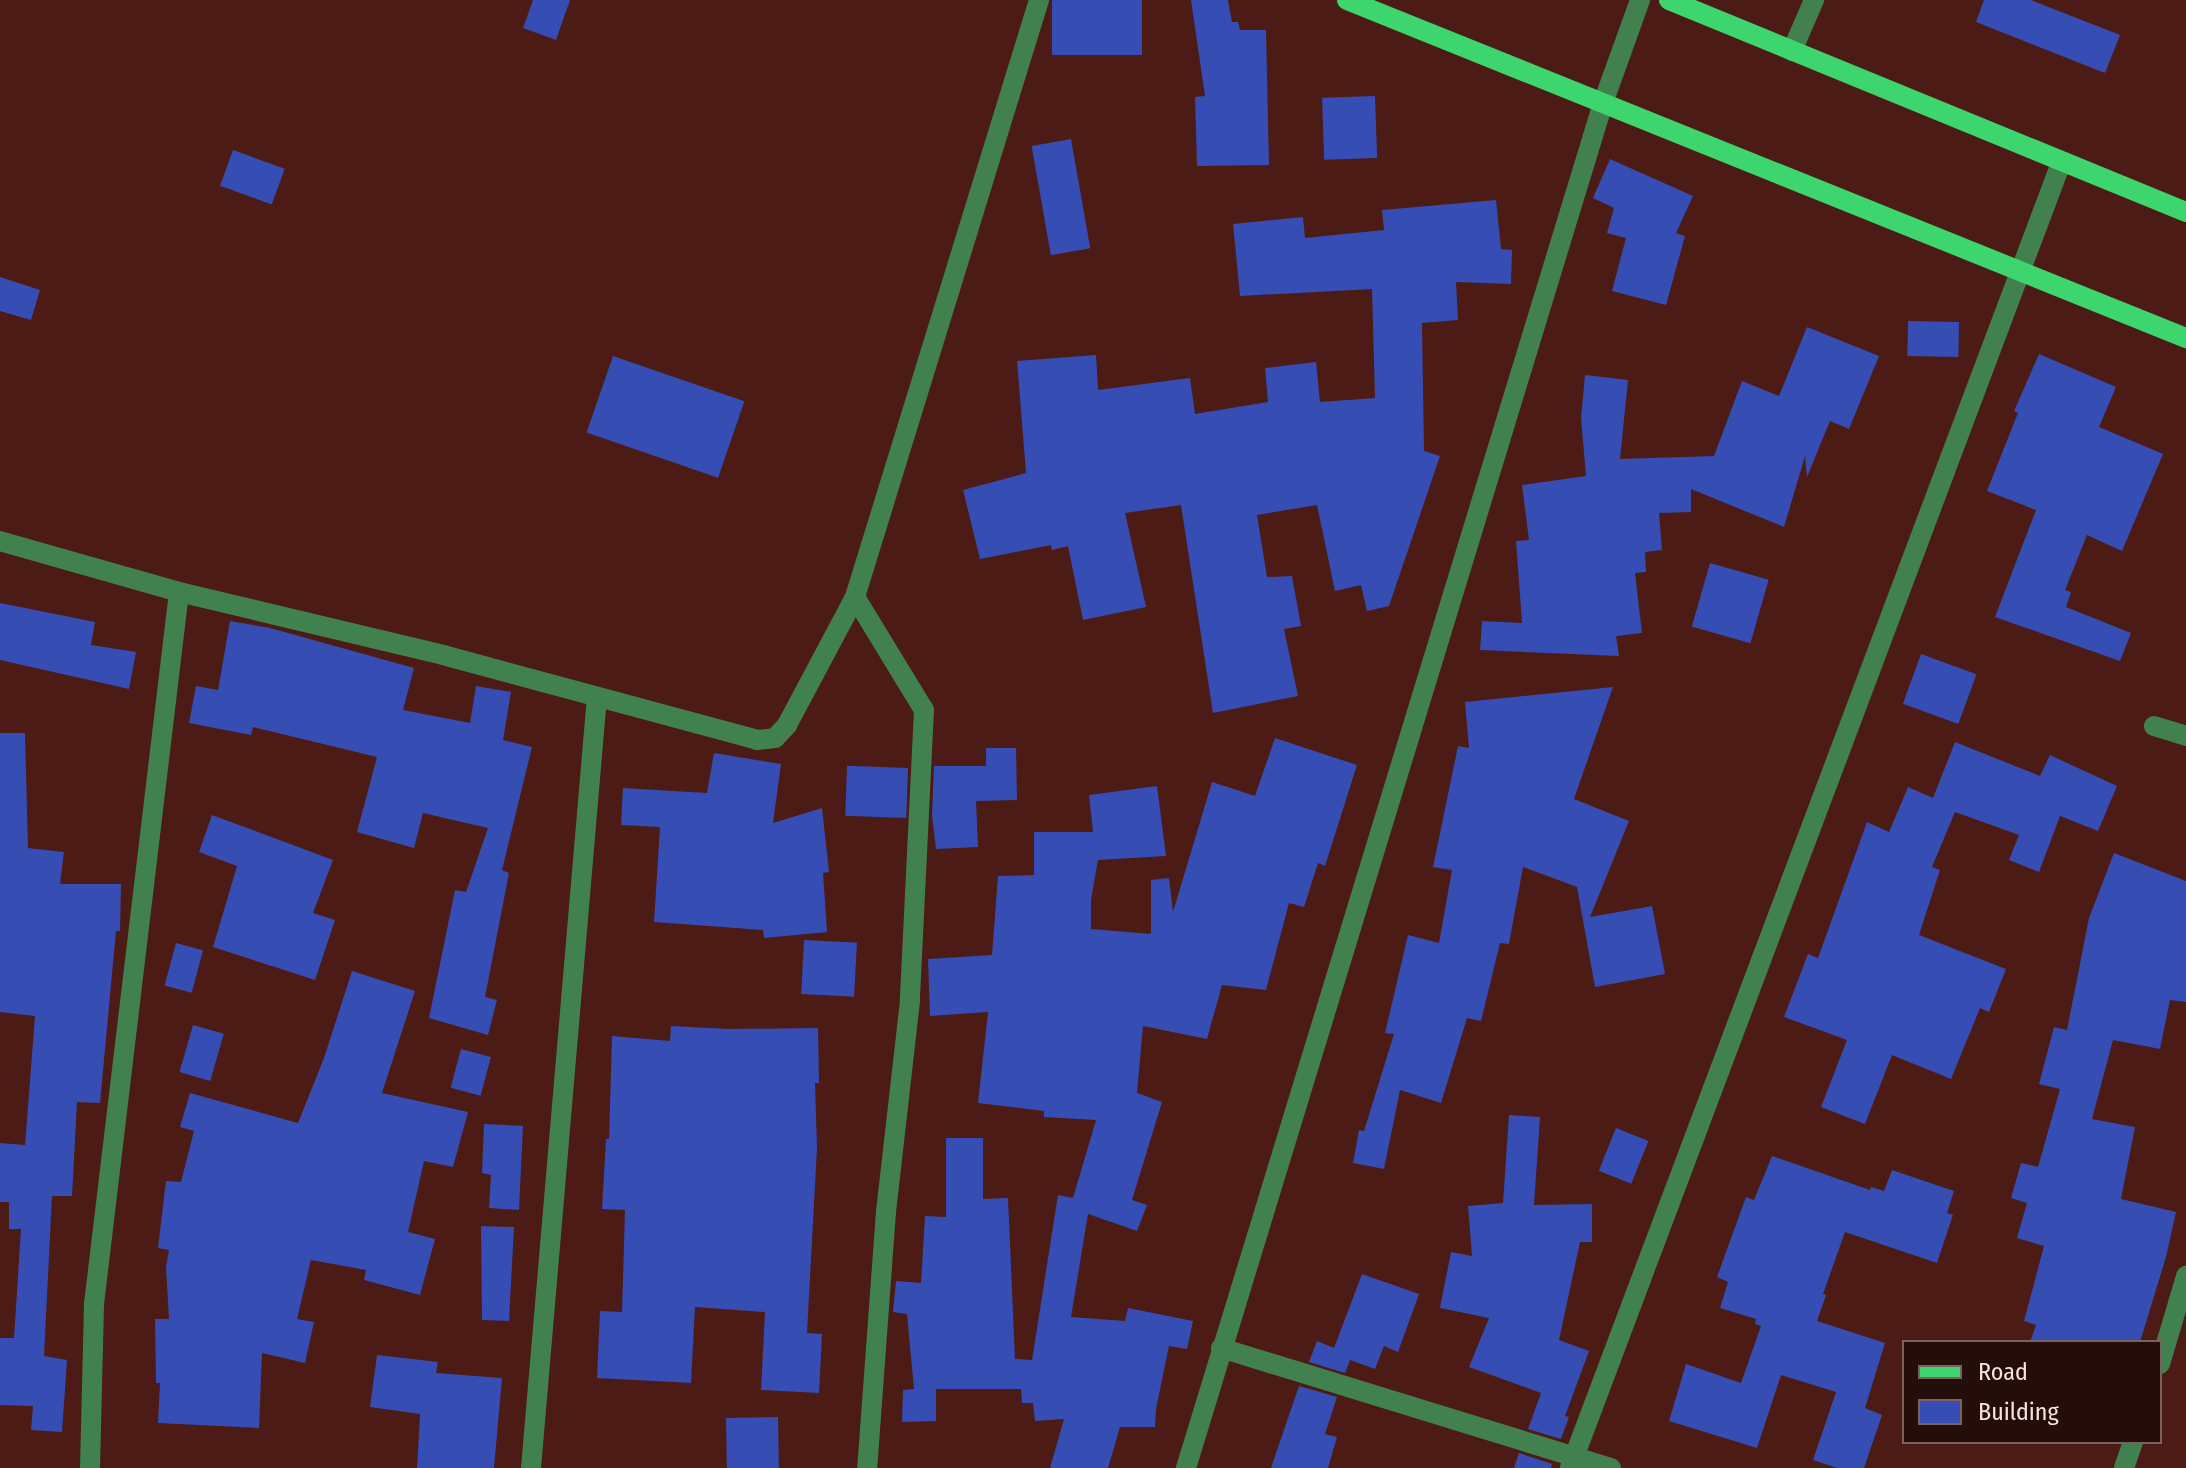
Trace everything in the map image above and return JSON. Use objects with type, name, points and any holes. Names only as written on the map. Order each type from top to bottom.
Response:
[{"type":"main road","points":[[1347,0],[2186,338]]},
{"type":"main road","points":[[1669,0],[2186,212]]},
{"type":"street","points":[[0,541],[179,592],[757,740],[775,738],[787,725],[855,597],[1039,0]]},
{"type":"street","points":[[1186,1468],[1603,103],[1640,0]]},
{"type":"street","points":[[1792,51],[1814,0]]},
{"type":"street","points":[[1572,1462],[2061,163]]},
{"type":"street","points":[[90,1468],[94,1304],[179,592]]},
{"type":"street","points":[[855,597],[924,710],[910,1001],[886,1212],[867,1468]]},
{"type":"street","points":[[531,1468],[597,697]]},
{"type":"street","points":[[2154,726],[2186,736]]},
{"type":"street","points":[[2162,1357],[2186,1276]]},
{"type":"street","points":[[1221,1348],[1572,1462],[1611,1468]]},
{"type":"street","points":[[2124,1468],[2132,1444]]},
{"type":"building","points":[[533,0],[570,0],[556,40],[523,28]]},
{"type":"building","points":[[1052,0],[1142,0],[1142,55],[1052,55]]},
{"type":"building","points":[[1191,0],[1228,0],[1232,22],[1238,22],[1240,30],[1266,30],[1269,165],[1197,166],[1195,97],[1205,96]]},
{"type":"building","points":[[1984,0],[2031,0],[2120,35],[2105,73],[1976,22]]},
{"type":"building","points":[[1375,96],[1377,158],[1324,160],[1322,98]]},
{"type":"building","points":[[1071,139],[1090,248],[1051,255],[1032,146]]},
{"type":"building","points":[[233,150],[285,169],[272,205],[220,186]]},
{"type":"building","points":[[1610,159],[1693,196],[1676,233],[1685,236],[1666,305],[1612,291],[1626,238],[1607,233],[1614,208],[1593,198]]},
{"type":"building","points":[[1496,200],[1501,249],[1512,250],[1511,284],[1456,282],[1458,320],[1422,323],[1424,451],[1440,456],[1389,606],[1367,611],[1361,585],[1335,591],[1317,505],[1257,515],[1267,577],[1292,576],[1301,626],[1284,629],[1298,696],[1213,713],[1181,505],[1125,513],[1146,607],[1083,620],[1068,546],[1052,550],[1051,545],[980,559],[963,490],[1026,473],[1017,361],[1096,355],[1098,390],[1190,378],[1195,414],[1268,402],[1265,368],[1316,362],[1320,402],[1375,398],[1372,289],[1240,296],[1233,224],[1303,217],[1305,238],[1384,230],[1382,210]]},
{"type":"building","points":[[0,277],[40,290],[31,320],[0,311]]},
{"type":"building","points":[[1908,321],[1959,322],[1958,357],[1907,356]]},
{"type":"building","points":[[1807,327],[1879,356],[1849,429],[1830,421],[1807,477],[1805,456],[1784,527],[1691,489],[1691,512],[1659,513],[1662,550],[1645,552],[1646,572],[1635,573],[1642,633],[1616,636],[1619,656],[1480,650],[1482,621],[1522,623],[1516,541],[1529,540],[1522,485],[1586,476],[1581,418],[1585,375],[1628,380],[1620,459],[1714,456],[1742,381],[1779,396]]},
{"type":"building","points":[[2039,354],[2116,387],[2099,427],[2163,454],[2122,551],[2087,535],[2065,590],[2071,592],[2066,607],[2131,633],[2120,661],[1995,617],[2036,510],[1987,491],[2018,413],[2014,411]]},
{"type":"building","points":[[613,356],[744,401],[718,478],[587,433]]},
{"type":"building","points":[[1710,563],[1769,580],[1750,643],[1692,626]]},
{"type":"building","points":[[0,603],[95,622],[91,645],[136,652],[129,689],[0,660]]},
{"type":"building","points":[[230,621],[270,628],[414,668],[403,710],[470,723],[476,686],[511,692],[503,740],[532,747],[502,870],[509,873],[485,997],[497,1000],[488,1035],[429,1018],[455,890],[466,892],[488,828],[423,813],[414,848],[357,832],[377,757],[253,727],[251,735],[189,723],[196,686],[218,690]]},
{"type":"building","points":[[1921,654],[1976,674],[1958,724],[1903,704]]},
{"type":"building","points":[[1613,687],[1574,799],[1629,821],[1590,917],[1652,906],[1665,974],[1595,987],[1577,887],[1523,867],[1509,944],[1500,943],[1481,1021],[1467,1018],[1441,1103],[1400,1090],[1384,1169],[1353,1163],[1359,1130],[1364,1131],[1394,1034],[1385,1033],[1408,935],[1439,943],[1452,870],[1433,867],[1458,746],[1469,748],[1465,702]]},
{"type":"building","points":[[0,733],[25,733],[28,848],[64,852],[60,884],[121,884],[120,931],[116,931],[100,1103],[77,1102],[72,1196],[52,1196],[44,1356],[67,1360],[62,1432],[31,1430],[33,1406],[0,1405],[0,1338],[14,1338],[21,1229],[9,1229],[9,1202],[0,1202],[0,1143],[25,1145],[35,1016],[0,1012]]},
{"type":"building","points":[[1275,738],[1357,765],[1325,866],[1318,863],[1304,907],[1289,903],[1266,990],[1222,985],[1207,1039],[1143,1026],[1137,1093],[1162,1102],[1132,1200],[1147,1205],[1137,1231],[1088,1214],[1071,1317],[1125,1321],[1128,1308],[1193,1321],[1187,1349],[1169,1346],[1155,1427],[1120,1427],[1108,1468],[1050,1468],[1064,1419],[1035,1421],[1033,1403],[1022,1403],[1021,1389],[936,1389],[936,1421],[902,1422],[903,1390],[914,1389],[907,1314],[893,1312],[896,1281],[921,1283],[925,1216],[946,1217],[946,1138],[983,1138],[983,1199],[1008,1198],[1015,1359],[1032,1360],[1058,1195],[1073,1198],[1096,1120],[1044,1117],[1044,1111],[978,1103],[988,1012],[930,1016],[928,959],[992,955],[998,876],[1034,875],[1034,832],[1093,832],[1089,795],[1157,786],[1166,856],[1098,860],[1091,900],[1091,929],[1151,934],[1151,880],[1169,878],[1173,912],[1212,782],[1255,796]]},
{"type":"building","points":[[1955,742],[2040,776],[2050,755],[2117,786],[2098,831],[2060,816],[2039,872],[2009,860],[2019,835],[1955,812],[1932,867],[1940,870],[1919,935],[2006,969],[1989,1012],[1980,1008],[1951,1079],[1892,1055],[1865,1124],[1821,1107],[1847,1040],[1784,1017],[1808,954],[1818,958],[1867,822],[1889,832],[1908,787],[1933,798]]},
{"type":"building","points":[[986,748],[1016,748],[1017,800],[976,801],[978,847],[936,849],[932,816],[934,766],[986,766]]},
{"type":"building","points":[[714,753],[781,764],[773,823],[822,808],[829,872],[823,873],[827,932],[764,938],[763,930],[654,922],[660,827],[621,825],[623,788],[707,793]]},
{"type":"building","points":[[847,766],[908,768],[906,818],[845,816]]},
{"type":"building","points":[[212,815],[333,860],[313,913],[335,920],[315,980],[213,947],[237,866],[199,852]]},
{"type":"building","points":[[2114,853],[2186,881],[2186,1002],[2170,1000],[2160,1049],[2113,1040],[2092,1119],[2135,1127],[2121,1199],[2176,1212],[2141,1340],[2031,1340],[2036,1325],[2024,1321],[2044,1246],[2017,1238],[2027,1203],[2011,1198],[2021,1163],[2038,1167],[2060,1089],[2039,1084],[2054,1027],[2067,1030],[2089,918]]},
{"type":"building","points":[[804,940],[857,943],[854,997],[801,994]]},
{"type":"building","points":[[176,943],[203,950],[192,993],[165,986]]},
{"type":"building","points":[[352,971],[415,991],[382,1093],[468,1112],[453,1167],[424,1161],[408,1232],[435,1239],[420,1295],[364,1280],[366,1270],[311,1260],[297,1319],[314,1322],[305,1363],[262,1353],[259,1428],[158,1423],[160,1383],[156,1383],[155,1319],[169,1319],[166,1267],[169,1250],[158,1248],[166,1181],[181,1182],[194,1131],[180,1127],[190,1093],[298,1123],[324,1058]]},
{"type":"building","points":[[193,1025],[224,1034],[210,1081],[179,1072]]},
{"type":"building","points":[[671,1026],[818,1028],[819,1083],[815,1083],[817,1148],[807,1333],[822,1334],[819,1393],[761,1390],[765,1312],[695,1307],[691,1383],[597,1378],[600,1311],[622,1312],[625,1210],[602,1209],[606,1139],[609,1139],[612,1036],[670,1041]]},
{"type":"building","points":[[461,1049],[491,1057],[481,1096],[451,1088]]},
{"type":"building","points":[[1509,1115],[1540,1117],[1534,1205],[1592,1204],[1592,1242],[1580,1242],[1559,1340],[1589,1351],[1565,1416],[1569,1417],[1561,1439],[1528,1429],[1541,1393],[1469,1367],[1489,1318],[1440,1308],[1451,1252],[1472,1256],[1468,1206],[1503,1203]]},
{"type":"building","points":[[484,1124],[523,1126],[519,1210],[489,1208],[491,1175],[482,1173]]},
{"type":"building","points":[[1616,1128],[1648,1141],[1631,1184],[1599,1171]]},
{"type":"building","points":[[1772,1156],[1870,1190],[1871,1187],[1884,1191],[1892,1170],[1954,1191],[1947,1213],[1953,1215],[1937,1263],[1845,1232],[1823,1294],[1826,1295],[1817,1321],[1885,1343],[1865,1408],[1882,1415],[1864,1468],[1837,1468],[1813,1460],[1836,1392],[1781,1375],[1757,1448],[1669,1421],[1686,1364],[1741,1383],[1761,1326],[1755,1324],[1756,1319],[1720,1308],[1728,1282],[1717,1277],[1746,1197],[1754,1200]]},
{"type":"building","points":[[481,1226],[514,1227],[509,1321],[482,1320]]},
{"type":"building","points":[[1362,1274],[1419,1294],[1398,1352],[1384,1346],[1375,1369],[1350,1360],[1345,1373],[1309,1362],[1317,1341],[1334,1348]]},
{"type":"building","points":[[377,1355],[438,1362],[436,1373],[502,1378],[494,1468],[417,1468],[420,1414],[370,1407]]},
{"type":"building","points":[[1299,1386],[1337,1397],[1325,1434],[1337,1437],[1328,1468],[1271,1468]]},
{"type":"building","points":[[778,1417],[779,1468],[727,1468],[726,1418]]},
{"type":"building","points":[[1519,1453],[1552,1464],[1551,1468],[1514,1468]]}]
